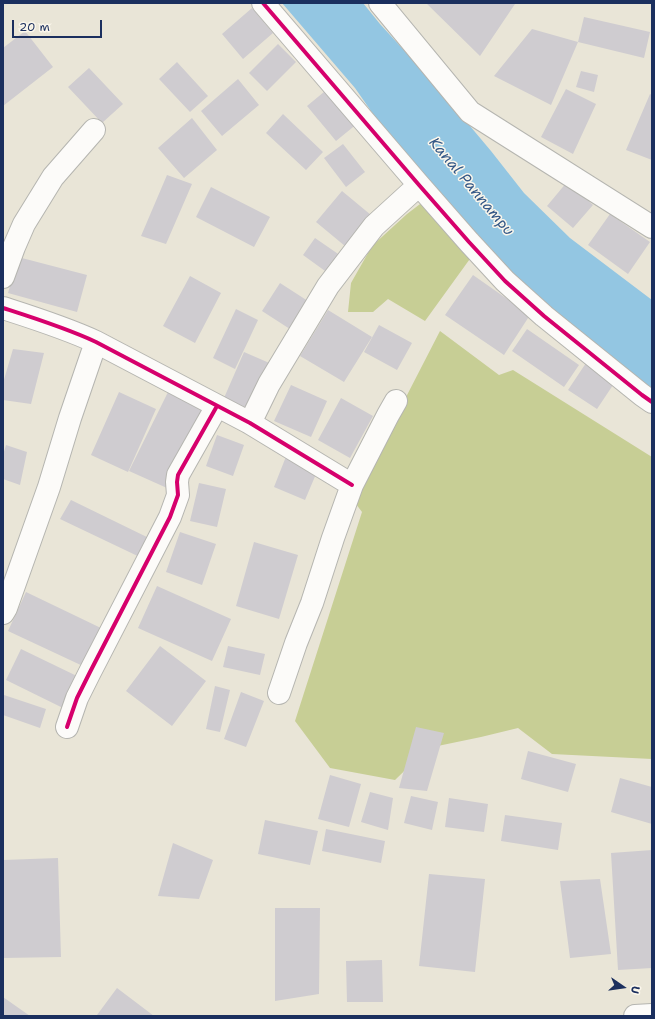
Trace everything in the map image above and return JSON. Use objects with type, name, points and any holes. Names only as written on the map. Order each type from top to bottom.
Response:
[{"type":"street","points":[[263,3],[419,185],[505,281],[544,316],[652,402]]},
{"type":"street","points":[[380,3],[470,112],[652,227]]},
{"type":"street","points":[[3,277],[24,224],[53,177],[94,130]]},
{"type":"street","points":[[250,423],[269,384],[328,286],[374,226],[419,185]]},
{"type":"street","points":[[3,308],[57,326],[96,342],[250,423],[352,485]]},
{"type":"street","points":[[3,613],[49,487],[70,418],[96,342]]},
{"type":"street","points":[[279,693],[296,643],[312,603],[352,485],[396,401]]},
{"type":"street","points":[[67,727],[77,698],[86,679],[170,517],[178,495],[176,482],[178,475],[217,406]]},
{"type":"street","points":[[635,1016],[652,1015]]},
{"type":"green space","points":[[424,201],[472,256],[425,321],[388,299],[373,312],[348,312],[351,283],[372,246],[407,214]]},
{"type":"green space","points":[[440,331],[499,375],[513,370],[652,457],[652,759],[552,754],[518,728],[428,748],[395,780],[330,768],[295,721],[362,512],[353,500]]},
{"type":"water","name":"Kanal Pannampu","points":[[282,3],[363,3],[380,24],[433,82],[524,193],[570,238],[652,300],[652,390],[518,284],[387,134],[355,88]]},
{"type":"building","points":[[426,3],[514,3],[515,4],[480,56]]},
{"type":"building","points":[[252,8],[273,33],[243,59],[222,34]]},
{"type":"building","points":[[584,17],[650,32],[644,58],[578,42]]},
{"type":"building","points":[[532,29],[578,42],[551,105],[494,76]]},
{"type":"building","points":[[25,31],[53,67],[3,106],[3,48]]},
{"type":"building","points":[[278,44],[296,62],[267,91],[249,73]]},
{"type":"building","points":[[177,62],[208,96],[190,112],[159,79]]},
{"type":"building","points":[[89,68],[123,104],[102,123],[68,87]]},
{"type":"building","points":[[581,71],[598,75],[594,92],[576,87]]},
{"type":"building","points":[[238,79],[259,105],[222,136],[201,111]]},
{"type":"building","points":[[330,87],[358,123],[336,141],[307,106]]},
{"type":"building","points":[[566,89],[596,104],[573,154],[541,137]]},
{"type":"building","points":[[650,94],[652,95],[652,160],[626,150]]},
{"type":"building","points":[[283,114],[323,152],[306,170],[266,133]]},
{"type":"building","points":[[192,118],[217,150],[184,178],[158,148]]},
{"type":"building","points":[[343,144],[365,172],[346,187],[324,158]]},
{"type":"building","points":[[167,175],[192,184],[166,244],[141,236]]},
{"type":"building","points":[[567,182],[593,205],[573,228],[547,206]]},
{"type":"building","points":[[211,187],[270,217],[254,247],[196,217]]},
{"type":"building","points":[[342,191],[377,220],[351,251],[316,222]]},
{"type":"building","points":[[610,214],[650,242],[628,274],[588,245]]},
{"type":"building","points":[[315,238],[344,258],[332,276],[303,255]]},
{"type":"building","points":[[18,257],[87,275],[77,312],[8,293]]},
{"type":"building","points":[[473,275],[530,315],[504,355],[445,315]]},
{"type":"building","points":[[190,276],[221,293],[195,343],[163,326]]},
{"type":"building","points":[[280,283],[311,303],[293,331],[262,311]]},
{"type":"building","points":[[236,309],[258,320],[235,369],[213,358]]},
{"type":"building","points":[[328,310],[372,337],[344,382],[300,356]]},
{"type":"building","points":[[379,325],[412,343],[397,370],[364,352]]},
{"type":"building","points":[[527,329],[579,365],[564,387],[512,351]]},
{"type":"building","points":[[13,349],[44,353],[31,404],[3,400],[3,383]]},
{"type":"building","points":[[244,352],[274,365],[254,411],[224,398]]},
{"type":"building","points":[[586,363],[615,382],[597,409],[568,390]]},
{"type":"building","points":[[291,385],[327,401],[311,437],[274,421]]},
{"type":"building","points":[[169,390],[210,413],[167,488],[129,471]]},
{"type":"building","points":[[119,392],[156,409],[128,472],[91,455]]},
{"type":"building","points":[[341,398],[373,416],[350,458],[318,440]]},
{"type":"building","points":[[217,435],[244,445],[233,476],[206,466]]},
{"type":"building","points":[[6,445],[27,452],[20,485],[3,479],[3,455]]},
{"type":"building","points":[[287,454],[319,467],[305,500],[274,487]]},
{"type":"building","points":[[199,483],[226,489],[217,527],[190,521]]},
{"type":"building","points":[[71,500],[153,540],[146,560],[60,519]]},
{"type":"building","points":[[180,532],[216,544],[202,585],[166,572]]},
{"type":"building","points":[[254,542],[298,555],[279,619],[236,606]]},
{"type":"building","points":[[157,586],[231,619],[212,661],[138,628]]},
{"type":"building","points":[[26,592],[103,629],[85,667],[8,631]]},
{"type":"building","points":[[160,646],[206,681],[172,726],[126,691]]},
{"type":"building","points":[[228,646],[265,654],[260,675],[223,667]]},
{"type":"building","points":[[21,649],[81,678],[65,709],[6,680]]},
{"type":"building","points":[[215,686],[230,690],[220,732],[206,729]]},
{"type":"building","points":[[241,692],[264,701],[246,747],[224,739]]},
{"type":"building","points":[[4,695],[46,709],[40,728],[3,715]]},
{"type":"building","points":[[416,727],[444,733],[427,791],[399,788]]},
{"type":"building","points":[[528,751],[576,764],[568,792],[521,779]]},
{"type":"building","points":[[330,775],[361,784],[349,827],[318,819]]},
{"type":"building","points":[[620,778],[652,787],[652,824],[611,812]]},
{"type":"building","points":[[370,792],[393,798],[388,830],[361,822]]},
{"type":"building","points":[[411,796],[438,802],[432,830],[404,823]]},
{"type":"building","points":[[449,798],[488,804],[484,832],[445,827]]},
{"type":"building","points":[[505,815],[562,823],[558,850],[501,841]]},
{"type":"building","points":[[265,820],[318,831],[310,865],[258,854]]},
{"type":"building","points":[[326,829],[385,841],[381,863],[322,851]]},
{"type":"building","points":[[173,843],[213,860],[199,899],[158,896]]},
{"type":"building","points":[[652,850],[652,968],[618,970],[611,853]]},
{"type":"building","points":[[58,858],[61,957],[3,958],[3,860]]},
{"type":"building","points":[[429,874],[485,879],[475,972],[419,966]]},
{"type":"building","points":[[600,879],[611,954],[570,958],[560,881]]},
{"type":"building","points":[[275,908],[320,908],[319,994],[275,1001]]},
{"type":"building","points":[[382,960],[383,1002],[347,1002],[346,961]]},
{"type":"building","points":[[117,988],[154,1016],[97,1015]]},
{"type":"building","points":[[3,997],[30,1016],[3,1016]]},
{"type":"cycle path","points":[[263,3],[419,185],[505,281],[544,316],[652,402]]},
{"type":"cycle path","points":[[3,308],[38,319],[96,342],[250,423],[352,485]]},
{"type":"cycle path","points":[[67,727],[77,698],[170,517],[178,495],[178,475],[217,406]]}]
